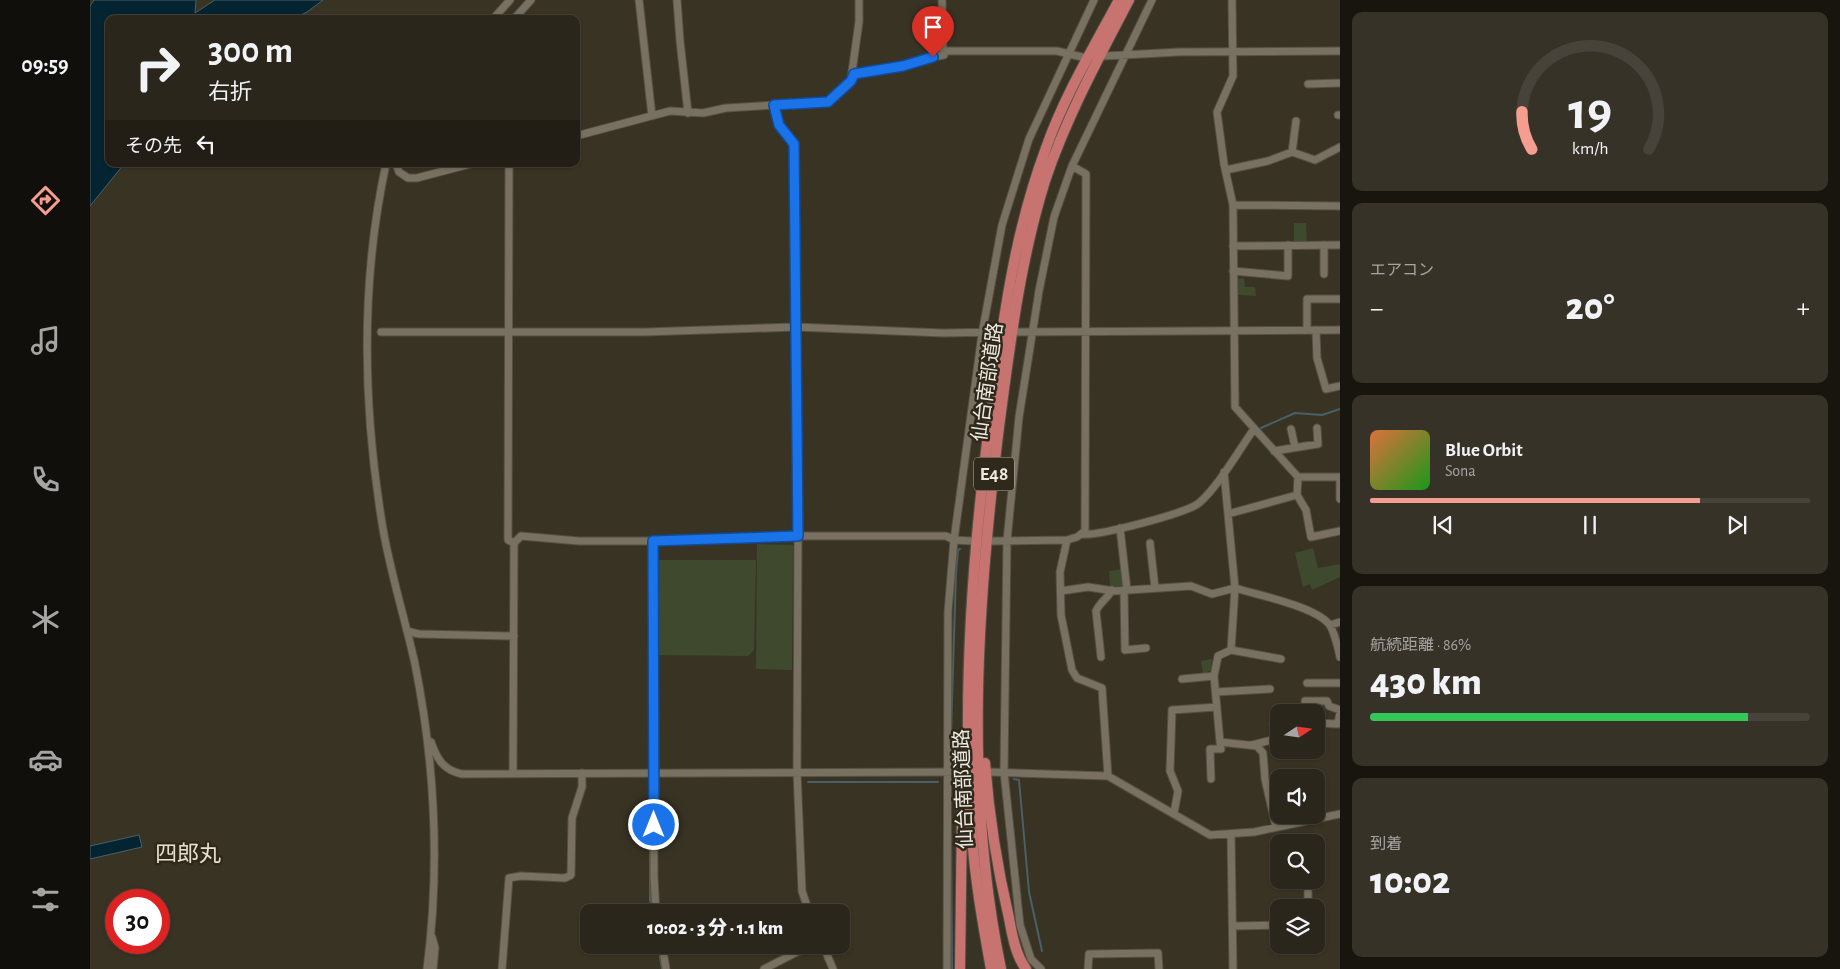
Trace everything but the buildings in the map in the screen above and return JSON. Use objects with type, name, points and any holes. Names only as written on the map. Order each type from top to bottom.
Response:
[{"type":"highway","name":"仙台南部道路","points":[[991,969],[975,870],[968,752],[969,682],[978,530],[987,441],[1016,252],[1046,146],[1119,0]]},
{"type":"highway","name":"仙台南部道路","points":[[1001,969],[985,869],[980,813],[979,669],[988,532],[1013,322],[1026,253],[1046,178],[1069,119],[1129,0]]},
{"type":"highway","points":[[979,669],[986,786],[996,860],[1013,937],[1026,969]]},
{"type":"highway","points":[[960,969],[962,812],[968,752]]},
{"type":"street","points":[[497,15],[510,0]]},
{"type":"street","points":[[518,15],[531,0]]},
{"type":"street","points":[[639,0],[652,116]]},
{"type":"street","points":[[678,0],[680,41],[688,114]]},
{"type":"street","points":[[851,81],[859,22],[859,0]]},
{"type":"street","points":[[942,0],[943,53]]},
{"type":"street","points":[[947,969],[946,772],[948,612],[954,540],[982,334],[1002,225],[1029,138],[1094,0]]},
{"type":"street","points":[[1040,969],[1031,959],[1020,925],[1004,772],[1007,541],[1019,417],[1032,332],[1054,217],[1072,166],[1152,0]]},
{"type":"street","points":[[1232,0],[1232,80],[1217,112],[1226,170],[1234,205],[1235,407],[1298,478],[1298,495],[1306,510],[1311,536],[1340,531]]},
{"type":"street","points":[[580,135],[670,111],[703,114],[726,108],[828,102],[851,81],[852,75],[903,66],[922,59],[944,55],[943,53],[1057,51],[1082,57]]},
{"type":"street","points":[[1105,56],[1232,51],[1340,51]]},
{"type":"street","points":[[1308,84],[1340,84]]},
{"type":"street","points":[[774,105],[779,125],[794,144],[798,536],[797,772],[802,891],[806,904]]},
{"type":"street","points":[[1292,152],[1296,120]]},
{"type":"street","points":[[1226,170],[1268,161],[1292,152],[1315,160],[1340,147]]},
{"type":"street","points":[[994,541],[1067,540],[1085,531],[1086,174],[1072,166]]},
{"type":"street","points":[[386,167],[368,305],[369,404],[383,531],[407,631],[429,754],[434,838],[431,936],[427,969]]},
{"type":"street","points":[[397,167],[398,172],[408,178],[417,178],[459,167]]},
{"type":"street","points":[[509,167],[508,540],[514,543]]},
{"type":"street","points":[[1234,205],[1340,206]]},
{"type":"street","points":[[1233,271],[1288,276],[1288,245]]},
{"type":"street","points":[[1324,245],[1324,274]]},
{"type":"street","points":[[1233,246],[1340,245]]},
{"type":"street","points":[[1308,330],[1308,300],[1340,299]]},
{"type":"street","points":[[381,332],[645,332],[796,327],[982,334],[996,332]]},
{"type":"street","points":[[1316,330],[1317,358],[1326,389],[1340,386]]},
{"type":"street","points":[[1017,332],[1340,330]]},
{"type":"street","points":[[1274,451],[1318,444],[1316,428]]},
{"type":"street","points":[[1081,534],[1089,536],[1198,504],[1224,472],[1254,429]]},
{"type":"street","points":[[1291,429],[1295,447]]},
{"type":"street","points":[[1224,472],[1235,588],[1231,650]]},
{"type":"street","points":[[1298,478],[1340,477],[1340,499]]},
{"type":"street","points":[[1228,514],[1298,495]]},
{"type":"street","points":[[1120,528],[1125,590],[1125,650],[1146,648]]},
{"type":"street","points":[[513,774],[514,543],[521,536],[579,541],[653,541],[798,536],[940,536],[954,540],[972,541]]},
{"type":"street","points":[[1067,540],[1060,572],[1061,615],[1072,670],[1077,678],[1102,688],[1108,776]]},
{"type":"street","points":[[653,541],[656,904]]},
{"type":"street","points":[[1150,543],[1155,588]]},
{"type":"street","points":[[1061,591],[1088,587],[1125,590],[1191,586],[1212,594],[1235,588],[1288,602],[1307,610],[1330,625],[1340,657]]},
{"type":"street","points":[[1101,657],[1096,611],[1099,604],[1108,599],[1112,590]]},
{"type":"street","points":[[1330,625],[1340,622]]},
{"type":"street","points":[[407,631],[418,634],[514,636]]},
{"type":"street","points":[[1211,779],[1210,749],[1221,749],[1214,676],[1218,656],[1231,650],[1281,658]]},
{"type":"street","points":[[1182,679],[1214,676]]},
{"type":"street","points":[[1307,683],[1340,683]]},
{"type":"street","points":[[1216,692],[1270,689]]},
{"type":"street","points":[[1305,700],[1327,701],[1328,706],[1340,711],[1338,724],[1325,723]]},
{"type":"street","points":[[1174,813],[1178,791],[1170,771],[1172,710],[1217,708]]},
{"type":"street","points":[[425,728],[437,758],[445,768],[452,772],[582,775],[959,772]]},
{"type":"street","points":[[1252,745],[1270,740]]},
{"type":"street","points":[[1220,742],[1257,746],[1263,753],[1265,780],[1276,827]]},
{"type":"street","points":[[989,772],[1108,776],[1210,835],[1231,834],[1276,827],[1340,814]]},
{"type":"street","points":[[502,969],[510,878],[521,876],[565,878],[571,875],[572,818],[582,787],[582,775]]},
{"type":"street","points":[[1231,834],[1233,969]]},
{"type":"street","points":[[1233,926],[1270,926]]},
{"type":"street","points":[[431,936],[435,948],[433,969]]},
{"type":"street","points":[[1088,969],[1089,954],[1158,953],[1160,969]]},
{"type":"street","points":[[664,954],[666,969]]},
{"type":"street","points":[[764,969],[793,954]]},
{"type":"street","points":[[827,954],[833,969]]},
{"type":"green space","points":[[1294,223],[1306,223],[1307,242],[1294,242]]},
{"type":"green space","points":[[1244,278],[1245,287],[1255,287],[1256,296],[1238,295],[1238,279]]},
{"type":"green space","points":[[757,544],[793,545],[792,670],[756,669]]},
{"type":"green space","points":[[1313,548],[1318,568],[1340,564],[1340,577],[1312,590],[1310,584],[1303,587],[1295,553]]},
{"type":"green space","points":[[657,560],[756,560],[754,650],[748,656],[657,655]]},
{"type":"green space","points":[[1122,569],[1123,586],[1110,586],[1109,571]]},
{"type":"green space","points":[[1212,659],[1211,670],[1203,674],[1201,661]]},
{"type":"water","points":[[94,0],[196,0],[195,13],[215,0],[323,0],[301,15],[105,15],[105,167],[122,167],[90,206],[90,6]]},
{"type":"water","points":[[139,835],[142,847],[90,859],[90,846]]},
{"type":"waterway","points":[[1261,428],[1295,413],[1322,415],[1340,409]]},
{"type":"waterway","points":[[951,733],[956,573],[958,550],[960,549]]},
{"type":"waterway","points":[[1014,779],[1019,780],[1029,892],[1042,951]]},
{"type":"waterway","points":[[650,782],[651,904]]},
{"type":"waterway","points":[[808,782],[938,782]]},
{"type":"waterway","points":[[951,818],[952,969]]},
{"type":"waterway","points":[[660,954],[662,969]]},
{"type":"district","name":"四郎丸","points":[[188,854]]},
{"type":"route","points":[[654,825],[653,541],[798,536],[794,144],[779,125],[774,105],[828,102],[851,81],[854,74],[903,66],[933,57]]}]
